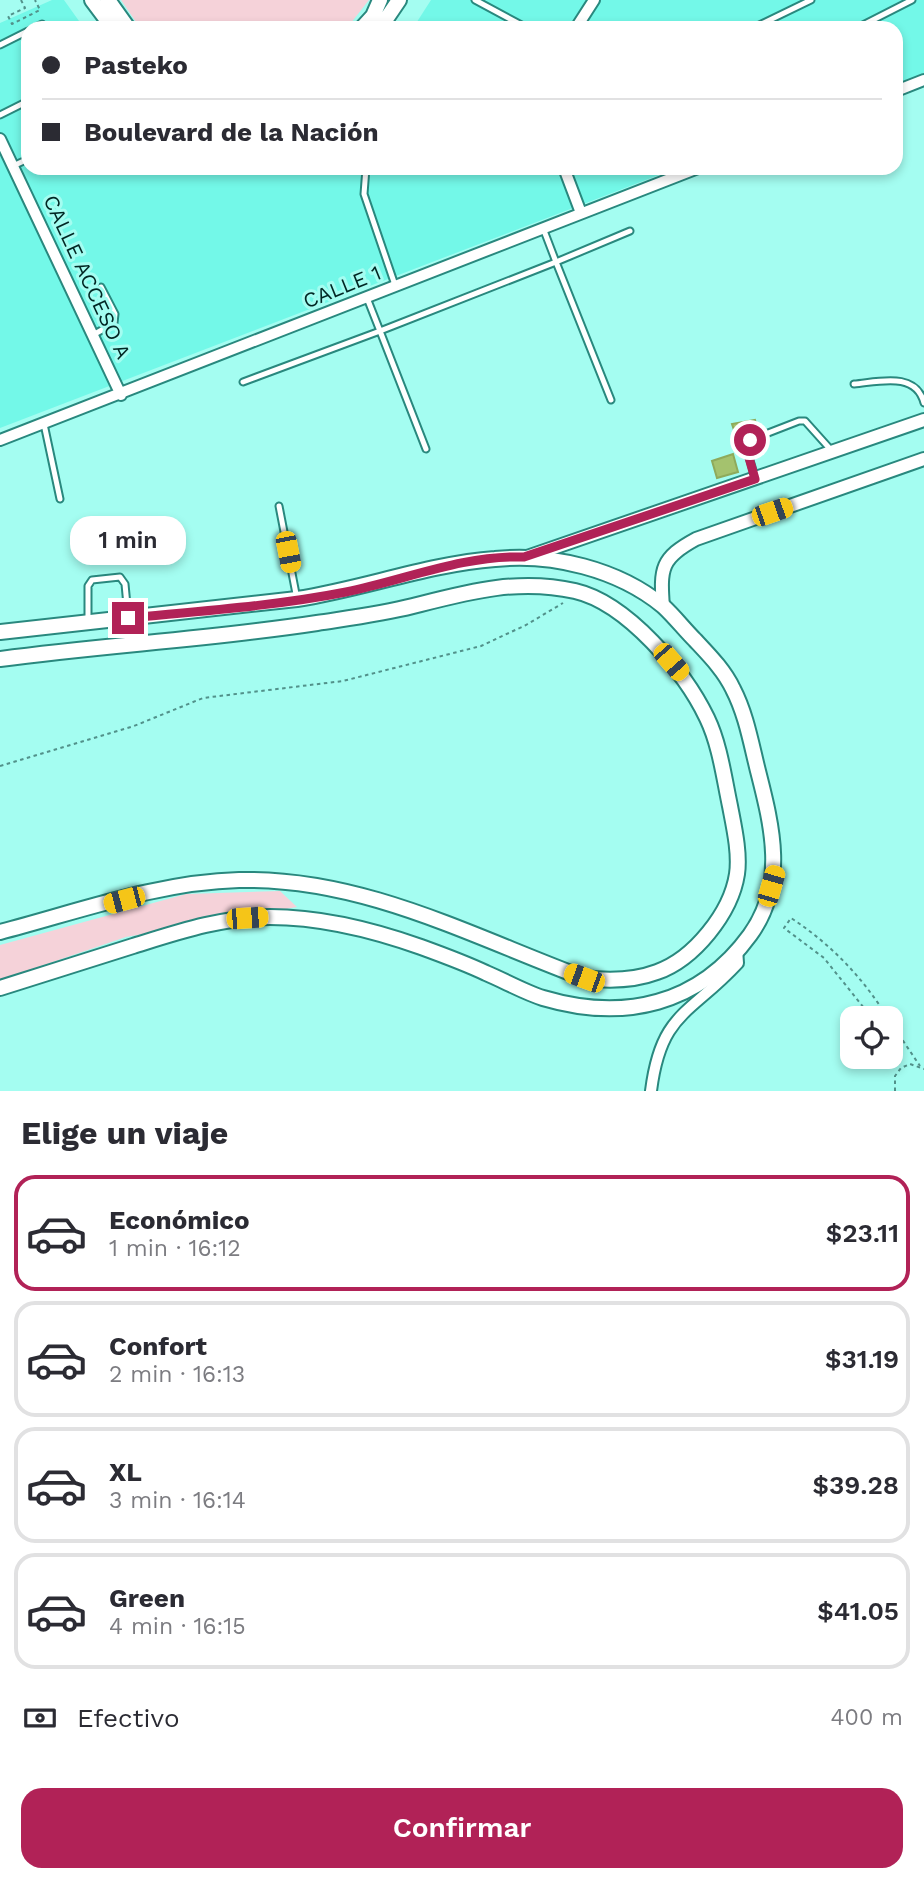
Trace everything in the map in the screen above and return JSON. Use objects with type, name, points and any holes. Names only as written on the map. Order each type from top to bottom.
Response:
[{"type":"main road","points":[[92,0],[108,21]]},
{"type":"main road","points":[[108,0],[123,21]]},
{"type":"main road","points":[[368,21],[380,0]]},
{"type":"main road","points":[[385,21],[399,0]]},
{"type":"main road","points":[[0,632],[346,592],[446,566],[489,559],[548,558],[589,568],[632,587],[663,607],[715,661],[733,688],[744,716],[773,829],[775,870],[766,901],[750,935],[737,949],[680,996],[625,1009],[580,1006],[540,998],[474,967],[373,933],[321,920],[269,917],[226,920],[180,931],[0,988]]},
{"type":"main road","points":[[0,659],[327,622],[502,585],[538,585],[578,591],[619,613],[654,643],[687,681],[708,720],[723,770],[735,834],[737,874],[726,907],[704,937],[678,961],[657,972],[612,981],[584,978],[387,902],[341,889],[288,882],[238,880],[192,885],[0,932]]},
{"type":"main road","points":[[128,618],[131,644]]},
{"type":"street","points":[[580,21],[594,0]]},
{"type":"street","points":[[903,88],[924,80]]},
{"type":"street","name":"CALLE ACCESO A","points":[[0,139],[121,394]]},
{"type":"street","points":[[566,175],[580,213]]},
{"type":"street","name":"CALLE 1","points":[[0,440],[680,175]]},
{"type":"street","points":[[524,557],[924,420]]},
{"type":"street","points":[[663,607],[661,574],[667,558],[676,550],[696,539],[924,459]]},
{"type":"street","points":[[651,1091],[655,1062],[667,1032],[689,1007],[738,963],[737,949]]},
{"type":"lane","points":[[475,0],[514,21]]},
{"type":"lane","points":[[768,21],[811,0]]},
{"type":"lane","points":[[871,21],[912,0]]},
{"type":"lane","points":[[0,45],[21,34]]},
{"type":"lane","points":[[0,115],[21,105]]},
{"type":"lane","points":[[13,166],[21,162]]},
{"type":"lane","points":[[366,175],[365,194],[396,287]]},
{"type":"lane","points":[[543,228],[611,400]]},
{"type":"lane","points":[[243,382],[380,331],[630,231]]},
{"type":"lane","points":[[93,335],[114,323],[115,314],[101,287]]},
{"type":"lane","points":[[367,298],[426,449]]},
{"type":"lane","points":[[854,384],[899,380],[912,384],[922,394],[924,403]]},
{"type":"lane","points":[[755,479],[746,447],[750,440],[799,421],[805,421],[833,452]]},
{"type":"lane","points":[[44,424],[54,459],[60,499]]},
{"type":"lane","points":[[279,506],[297,599]]},
{"type":"lane","points":[[88,622],[88,586],[93,580],[120,577],[125,584],[128,618]]},
{"type":"path","points":[[21,0],[25,8],[8,16],[12,24],[40,10],[35,0]]},
{"type":"path","points":[[0,766],[64,750],[203,698],[343,681],[481,646],[526,625],[578,591]]},
{"type":"path","points":[[862,1006],[824,958],[784,928],[792,918],[816,934],[852,967],[880,1006]]},
{"type":"path","points":[[903,1041],[924,1069]]},
{"type":"path","points":[[903,1067],[910,1064],[920,1066]]},
{"type":"path","points":[[895,1091],[895,1076],[900,1069]]},
{"type":"shaded area","points":[[52,0],[64,0],[79,21],[21,21],[21,175],[659,175],[0,428],[0,23]]},
{"type":"shaded area","points":[[121,0],[369,0],[352,21],[135,21]]},
{"type":"shaded area","points":[[431,0],[924,0],[924,73],[903,81],[903,21],[418,21]]},
{"type":"shaded area","points":[[280,891],[297,907],[126,937],[0,980],[0,945],[186,894]]},
{"type":"building","points":[[755,420],[760,435],[738,442],[732,424]]},
{"type":"building","points":[[733,454],[738,472],[717,478],[712,461]]},
{"type":"route","points":[[128,618],[273,603],[346,592],[446,566],[524,557],[755,479],[746,447],[750,440]]}]
